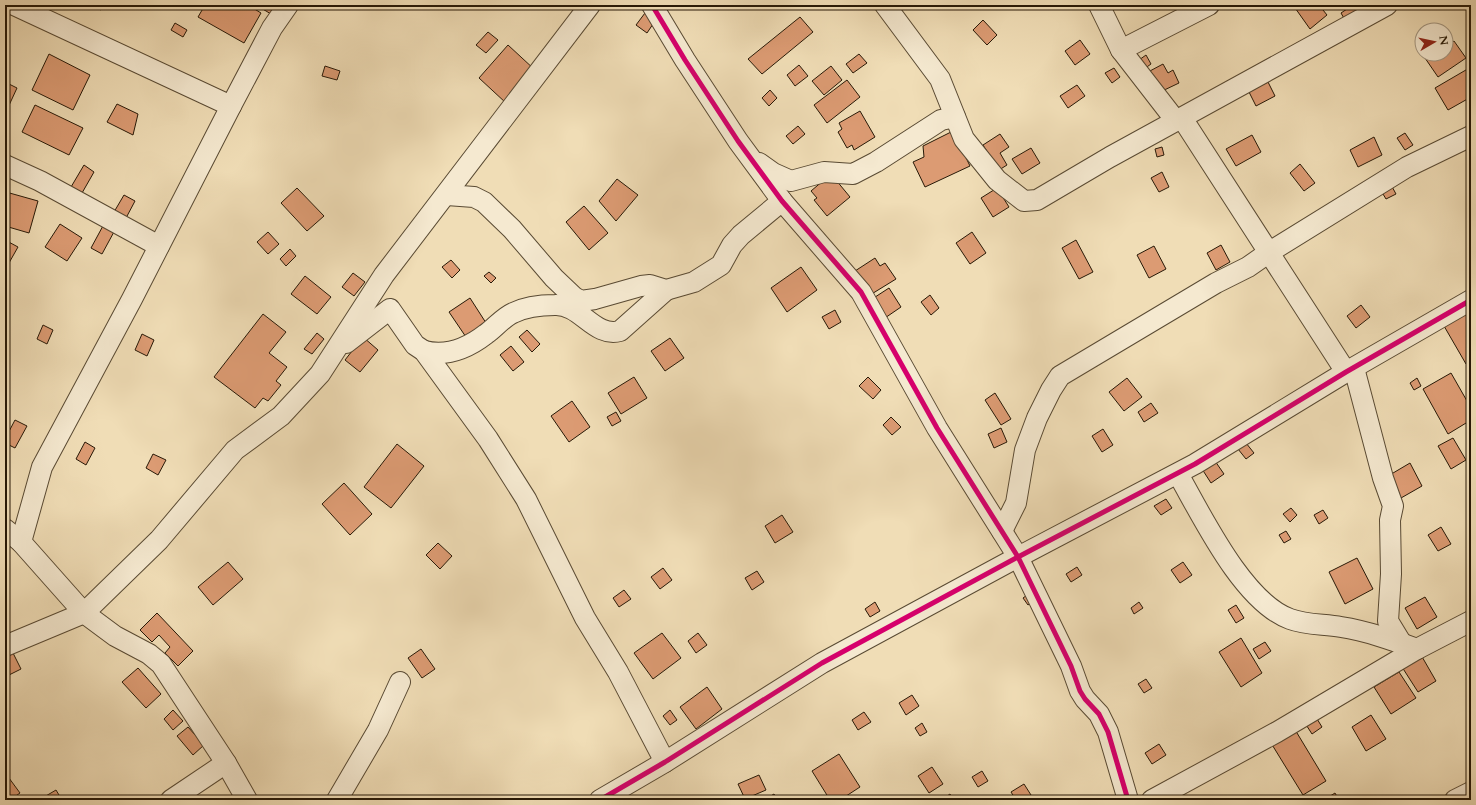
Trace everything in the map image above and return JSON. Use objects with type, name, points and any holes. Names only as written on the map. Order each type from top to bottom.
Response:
[{"type":"street","points":[[14,5],[231,106]]},
{"type":"street","points":[[21,542],[42,467],[132,299],[272,28],[288,5]]},
{"type":"street","points":[[5,646],[84,613],[159,540],[235,450],[281,416],[320,374],[384,275],[447,196],[590,5]]},
{"type":"street","points":[[652,5],[685,60],[738,141],[782,201],[861,292],[937,428],[1018,557],[1071,666],[1080,691],[1085,700],[1099,714],[1108,732],[1128,800]]},
{"type":"street","points":[[885,5],[940,79],[964,139],[997,180],[1024,201],[1037,200],[1054,191],[1179,119],[1387,5]]},
{"type":"street","points":[[1099,5],[1121,50],[1179,119],[1268,253],[1350,370],[1393,506],[1390,520],[1391,574],[1388,621],[1395,635],[1410,646]]},
{"type":"street","points":[[1121,50],[1209,5]]},
{"type":"street","points":[[738,141],[764,167],[772,173],[791,181],[824,172],[853,174],[876,162],[941,120],[955,117]]},
{"type":"street","points":[[1002,531],[1016,503],[1025,450],[1037,418],[1060,376],[1216,283],[1248,267],[1268,253],[1407,168],[1471,136]]},
{"type":"street","points":[[5,165],[40,181],[159,246]]},
{"type":"street","points":[[447,196],[474,197],[484,202],[512,229],[554,278],[574,297],[581,301],[595,299],[641,286],[650,285],[666,290]]},
{"type":"street","points":[[424,351],[439,354],[459,350],[486,335],[505,318],[514,313],[540,306],[557,305],[572,309],[598,328],[607,332],[620,331],[666,290],[690,283],[721,265],[732,246],[741,235],[782,201]]},
{"type":"street","points":[[600,800],[665,762],[822,663],[1018,557],[1178,474],[1350,370],[1471,300]]},
{"type":"street","points":[[335,351],[390,309],[415,345],[424,351],[488,439],[526,500],[585,618],[618,672],[665,762]]},
{"type":"street","points":[[1178,474],[1234,571],[1271,608],[1293,620],[1342,627],[1410,646]]},
{"type":"street","points":[[986,506],[1012,511]]},
{"type":"street","points":[[5,529],[21,542],[84,613],[115,636],[149,654],[160,664],[226,763],[248,800]]},
{"type":"street","points":[[1152,800],[1278,732],[1410,646],[1471,621]]},
{"type":"street","points":[[337,800],[378,730],[400,682]]},
{"type":"street","points":[[171,800],[226,763]]},
{"type":"street","points":[[1455,800],[1471,792]]},
{"type":"building","points":[[92,5],[104,5],[101,10]]},
{"type":"building","points":[[205,5],[248,5],[261,13],[244,43],[198,17]]},
{"type":"building","points":[[256,5],[277,5],[271,14]]},
{"type":"building","points":[[1293,5],[1319,5],[1327,15],[1310,29]]},
{"type":"building","points":[[1353,5],[1368,5],[1345,20],[1341,13]]},
{"type":"building","points":[[645,13],[655,21],[647,33],[636,25]]},
{"type":"building","points":[[800,17],[813,32],[762,74],[748,59]]},
{"type":"building","points":[[983,20],[997,35],[987,45],[973,30]]},
{"type":"building","points":[[175,23],[187,30],[183,37],[171,30]]},
{"type":"building","points":[[488,32],[498,40],[486,53],[476,45]]},
{"type":"building","points":[[1080,40],[1090,54],[1075,65],[1065,51]]},
{"type":"building","points":[[1454,41],[1466,58],[1438,77],[1428,62],[1454,62]]},
{"type":"building","points":[[508,45],[535,70],[506,103],[479,78]]},
{"type":"building","points":[[49,54],[90,75],[73,110],[32,90]]},
{"type":"building","points":[[859,54],[867,63],[853,73],[846,64]]},
{"type":"building","points":[[1146,55],[1151,64],[1144,69],[1139,60]]},
{"type":"building","points":[[1163,64],[1168,73],[1173,70],[1179,83],[1158,93],[1148,72]]},
{"type":"building","points":[[799,65],[808,76],[795,86],[787,75]]},
{"type":"building","points":[[325,66],[340,71],[337,80],[322,76]]},
{"type":"building","points":[[831,66],[842,80],[824,95],[812,81]]},
{"type":"building","points":[[1471,67],[1471,97],[1448,110],[1435,88]]},
{"type":"building","points":[[1114,68],[1120,77],[1112,83],[1105,73]]},
{"type":"building","points":[[847,80],[860,97],[827,123],[814,105]]},
{"type":"building","points":[[5,82],[17,88],[5,114]]},
{"type":"building","points":[[1268,82],[1275,96],[1256,106],[1249,92]]},
{"type":"building","points":[[1077,85],[1085,96],[1068,108],[1060,96]]},
{"type":"building","points":[[770,90],[777,98],[769,106],[762,98]]},
{"type":"building","points":[[117,104],[138,114],[133,135],[107,122]]},
{"type":"building","points":[[35,105],[83,128],[69,155],[22,132]]},
{"type":"building","points":[[860,111],[875,137],[854,150],[852,145],[847,148],[838,132],[842,129],[839,123]]},
{"type":"building","points":[[798,126],[805,134],[793,144],[786,136]]},
{"type":"building","points":[[953,131],[970,166],[925,187],[913,162],[924,157],[923,146]]},
{"type":"building","points":[[1405,133],[1413,145],[1405,150],[1397,138]]},
{"type":"building","points":[[1000,134],[1009,147],[1000,153],[1007,165],[999,170],[983,145]]},
{"type":"building","points":[[1252,135],[1261,152],[1236,166],[1226,149]]},
{"type":"building","points":[[1374,137],[1382,155],[1358,167],[1350,150]]},
{"type":"building","points":[[1162,147],[1164,155],[1157,157],[1155,149]]},
{"type":"building","points":[[1031,148],[1040,163],[1022,174],[1012,159]]},
{"type":"building","points":[[1300,164],[1315,183],[1304,191],[1290,173]]},
{"type":"building","points":[[84,165],[94,172],[82,193],[71,187]]},
{"type":"building","points":[[1162,172],[1169,187],[1159,192],[1151,178]]},
{"type":"building","points":[[831,174],[850,197],[827,216],[814,200],[817,198],[811,191]]},
{"type":"building","points":[[617,179],[638,195],[616,221],[599,201]]},
{"type":"building","points":[[1390,183],[1396,194],[1386,199],[1380,189]]},
{"type":"building","points":[[297,188],[324,216],[307,231],[281,203]]},
{"type":"building","points":[[997,188],[1009,207],[993,217],[981,198]]},
{"type":"building","points":[[6,192],[38,201],[29,233],[5,226]]},
{"type":"building","points":[[124,195],[135,201],[126,218],[114,212]]},
{"type":"building","points":[[584,206],[608,233],[589,250],[566,222]]},
{"type":"building","points":[[60,224],[82,238],[67,261],[45,247]]},
{"type":"building","points":[[104,224],[115,230],[102,254],[91,248]]},
{"type":"building","points":[[268,232],[279,244],[268,254],[257,242]]},
{"type":"building","points":[[972,232],[986,253],[970,264],[956,243]]},
{"type":"building","points":[[5,240],[18,247],[5,270]]},
{"type":"building","points":[[1076,240],[1093,272],[1079,279],[1062,248]]},
{"type":"building","points":[[1221,245],[1230,262],[1216,270],[1207,253]]},
{"type":"building","points":[[1154,246],[1166,269],[1149,278],[1137,255]]},
{"type":"building","points":[[290,249],[296,256],[286,266],[280,259]]},
{"type":"building","points":[[875,258],[880,266],[885,263],[896,279],[870,295],[855,271]]},
{"type":"building","points":[[451,260],[460,270],[452,278],[442,267]]},
{"type":"building","points":[[801,267],[817,290],[787,312],[771,288]]},
{"type":"building","points":[[489,272],[496,278],[491,283],[484,276]]},
{"type":"building","points":[[353,273],[365,282],[354,296],[342,287]]},
{"type":"building","points":[[305,276],[331,297],[317,314],[291,294]]},
{"type":"building","points":[[889,288],[901,307],[882,320],[869,301]]},
{"type":"building","points":[[930,295],[939,308],[931,315],[921,302]]},
{"type":"building","points":[[470,298],[488,326],[468,340],[449,312]]},
{"type":"building","points":[[1361,305],[1370,317],[1356,328],[1347,316]]},
{"type":"building","points":[[835,310],[841,322],[829,329],[822,317]]},
{"type":"building","points":[[1468,312],[1471,318],[1471,362],[1466,364],[1444,326]]},
{"type":"building","points":[[263,314],[286,332],[269,353],[287,367],[276,381],[281,385],[268,401],[263,398],[255,408],[214,377]]},
{"type":"building","points":[[43,325],[53,330],[47,344],[37,339]]},
{"type":"building","points":[[527,330],[540,344],[532,352],[519,337]]},
{"type":"building","points":[[317,333],[324,339],[312,354],[304,349]]},
{"type":"building","points":[[142,334],[154,340],[147,356],[135,350]]},
{"type":"building","points":[[363,337],[378,350],[360,372],[345,360]]},
{"type":"building","points":[[670,338],[684,358],[665,371],[651,351]]},
{"type":"building","points":[[511,346],[524,362],[513,371],[500,355]]},
{"type":"building","points":[[1451,373],[1471,408],[1471,420],[1448,434],[1423,389]]},
{"type":"building","points":[[634,377],[647,398],[621,414],[608,393]]},
{"type":"building","points":[[868,377],[881,390],[873,399],[859,386]]},
{"type":"building","points":[[1127,378],[1142,397],[1124,411],[1109,392]]},
{"type":"building","points":[[1417,378],[1421,386],[1414,390],[1410,383]]},
{"type":"building","points":[[995,393],[1011,419],[1001,425],[985,400]]},
{"type":"building","points":[[572,401],[590,427],[569,442],[551,416]]},
{"type":"building","points":[[1151,403],[1158,413],[1144,422],[1138,412]]},
{"type":"building","points":[[616,412],[621,421],[612,426],[607,417]]},
{"type":"building","points":[[891,417],[901,427],[892,435],[883,425]]},
{"type":"building","points":[[15,420],[27,426],[15,448],[5,443],[5,439]]},
{"type":"building","points":[[1001,428],[1007,442],[994,448],[988,434]]},
{"type":"building","points":[[1103,429],[1113,445],[1102,452],[1092,436]]},
{"type":"building","points":[[1453,438],[1466,460],[1451,469],[1438,446]]},
{"type":"building","points":[[85,442],[95,448],[86,465],[76,459]]},
{"type":"building","points":[[1246,443],[1254,453],[1246,459],[1238,449]]},
{"type":"building","points":[[397,444],[424,466],[391,508],[364,487]]},
{"type":"building","points":[[153,454],[166,460],[158,475],[146,468]]},
{"type":"building","points":[[1215,461],[1224,474],[1211,483],[1202,469]]},
{"type":"building","points":[[1410,463],[1422,486],[1401,498],[1388,476]]},
{"type":"building","points":[[344,483],[372,514],[350,535],[322,504]]},
{"type":"building","points":[[1166,499],[1172,508],[1161,515],[1154,506]]},
{"type":"building","points":[[1291,508],[1297,515],[1290,522],[1283,514]]},
{"type":"building","points":[[1323,510],[1328,518],[1319,524],[1314,515]]},
{"type":"building","points":[[782,515],[793,532],[775,543],[765,526]]},
{"type":"building","points":[[1441,527],[1451,544],[1438,551],[1428,535]]},
{"type":"building","points":[[1286,531],[1291,539],[1284,543],[1279,535]]},
{"type":"building","points":[[438,543],[452,556],[440,569],[426,555]]},
{"type":"building","points":[[1357,558],[1373,589],[1345,604],[1329,572]]},
{"type":"building","points":[[228,562],[243,579],[213,605],[198,587]]},
{"type":"building","points":[[1183,562],[1192,575],[1180,583],[1171,570]]},
{"type":"building","points":[[1077,567],[1082,575],[1071,582],[1066,574]]},
{"type":"building","points":[[663,568],[672,580],[660,589],[651,577]]},
{"type":"building","points":[[757,571],[764,582],[752,590],[745,578]]},
{"type":"building","points":[[624,590],[631,599],[619,607],[613,598]]},
{"type":"building","points":[[1030,593],[1035,600],[1028,605],[1023,598]]},
{"type":"building","points":[[1425,597],[1437,617],[1417,629],[1405,608]]},
{"type":"building","points":[[875,602],[880,611],[870,617],[865,609]]},
{"type":"building","points":[[1139,602],[1143,608],[1134,614],[1131,608]]},
{"type":"building","points":[[1236,605],[1244,618],[1236,623],[1228,610]]},
{"type":"building","points":[[157,613],[193,651],[178,666],[165,653],[170,647],[159,635],[152,642],[140,630]]},
{"type":"building","points":[[662,633],[681,658],[653,679],[634,653]]},
{"type":"building","points":[[698,633],[707,645],[696,653],[688,641]]},
{"type":"building","points":[[1241,638],[1262,673],[1241,687],[1219,652]]},
{"type":"building","points":[[1265,642],[1271,651],[1259,659],[1253,649]]},
{"type":"building","points":[[10,647],[21,669],[5,677],[5,650]]},
{"type":"building","points":[[421,649],[435,669],[422,678],[408,658]]},
{"type":"building","points":[[1421,655],[1436,681],[1418,692],[1402,667]]},
{"type":"building","points":[[138,668],[161,694],[146,708],[122,682]]},
{"type":"building","points":[[1399,672],[1416,698],[1391,714],[1374,687]]},
{"type":"building","points":[[1146,679],[1152,688],[1144,693],[1138,684]]},
{"type":"building","points":[[707,687],[722,709],[696,729],[680,707]]},
{"type":"building","points":[[912,695],[919,706],[906,715],[899,703]]},
{"type":"building","points":[[173,710],[183,721],[173,730],[164,719]]},
{"type":"building","points":[[670,710],[677,720],[670,725],[663,716]]},
{"type":"building","points":[[864,712],[871,722],[858,730],[852,720]]},
{"type":"building","points":[[1314,714],[1322,727],[1312,734],[1303,720]]},
{"type":"building","points":[[1371,715],[1386,739],[1366,751],[1352,727]]},
{"type":"building","points":[[922,723],[927,732],[920,736],[915,728]]},
{"type":"building","points":[[188,727],[204,745],[193,755],[177,736]]},
{"type":"building","points":[[1294,728],[1326,781],[1303,795],[1271,743]]},
{"type":"building","points":[[1159,744],[1166,755],[1152,764],[1145,753]]},
{"type":"building","points":[[839,754],[860,787],[840,800],[830,800],[812,771]]},
{"type":"building","points":[[932,767],[943,784],[929,793],[918,776]]},
{"type":"building","points":[[982,771],[988,781],[978,787],[972,777]]},
{"type":"building","points":[[759,775],[766,790],[745,799],[738,784]]},
{"type":"building","points":[[9,778],[20,793],[10,800],[5,793],[5,781]]},
{"type":"building","points":[[1024,784],[1031,795],[1023,800],[1016,800],[1011,792]]},
{"type":"building","points":[[56,790],[62,800],[39,800]]},
{"type":"building","points":[[1335,793],[1339,800],[1328,800],[1327,798]]},
{"type":"building","points":[[774,794],[778,800],[764,800]]},
{"type":"building","points":[[950,794],[954,800],[941,800]]},
{"type":"cycle path","points":[[652,5],[685,60],[738,141],[782,201],[861,292],[937,428],[1018,557],[1071,666],[1080,691],[1085,699],[1099,714],[1108,732],[1128,800]]},
{"type":"cycle path","points":[[600,800],[665,762],[822,663],[1018,557],[1195,464],[1346,372],[1471,300]]}]
